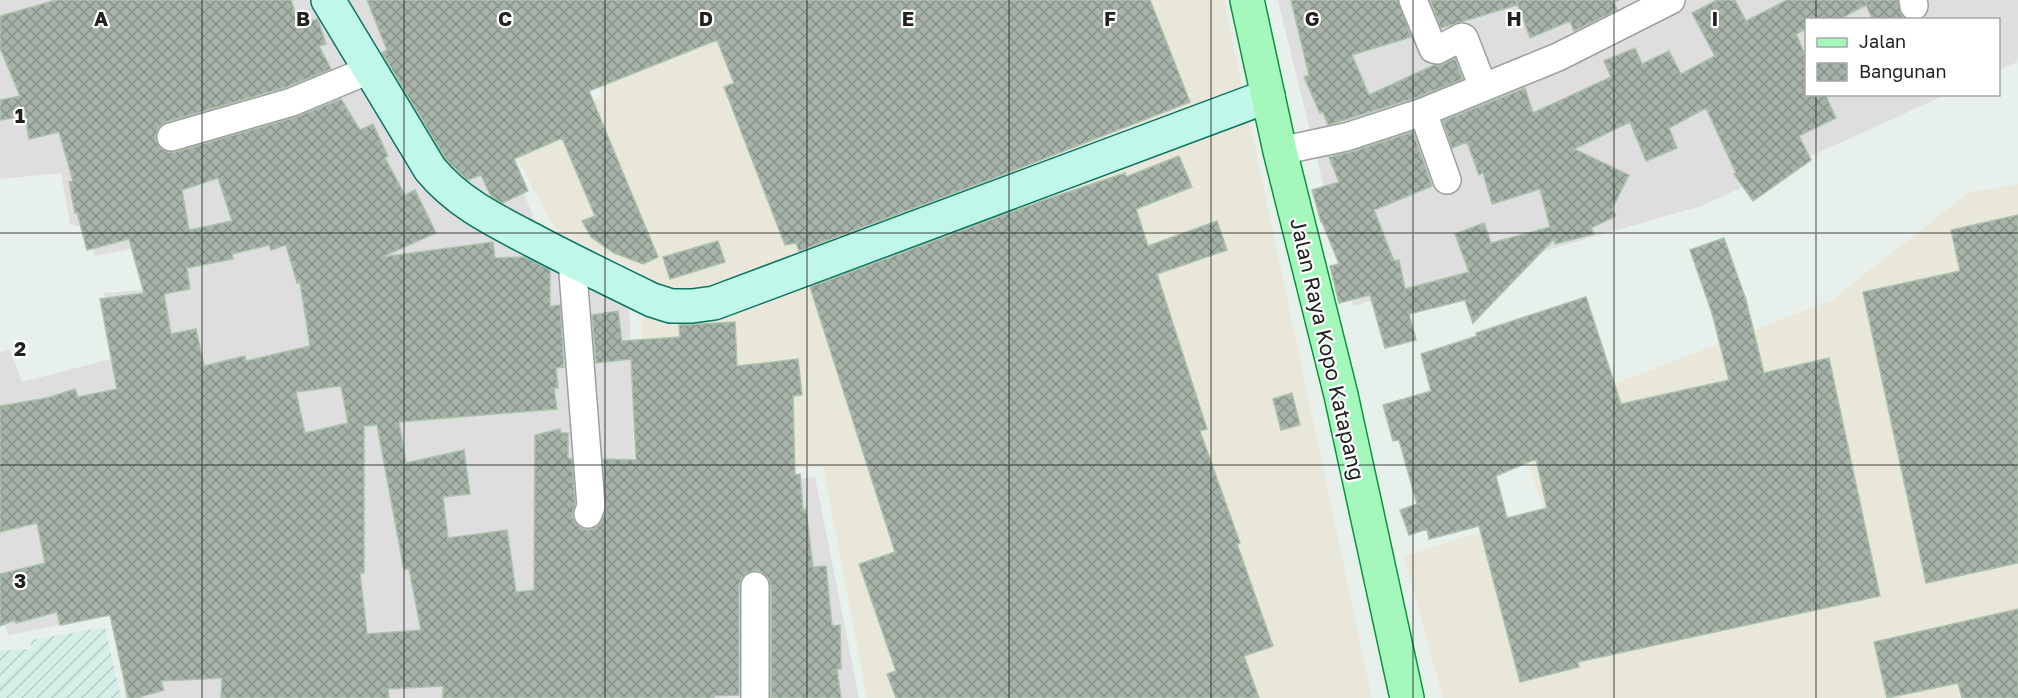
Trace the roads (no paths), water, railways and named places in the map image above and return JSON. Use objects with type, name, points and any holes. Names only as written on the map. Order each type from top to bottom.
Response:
[{"type":"main road","name":"Jalan Raya Kopo Katapang","points":[[1247,0],[1281,151],[1341,395],[1407,698]]},
{"type":"street","points":[[328,0],[430,169],[443,185],[458,198],[488,216],[652,300],[671,306],[714,303],[1268,96]]},
{"type":"street","points":[[1413,0],[1433,49],[1437,50],[1464,38],[1483,87]]},
{"type":"street","points":[[1281,151],[1346,137],[1423,112],[1558,57],[1671,0]]},
{"type":"street","points":[[171,137],[292,102],[369,70]]},
{"type":"street","points":[[1423,112],[1447,180]]},
{"type":"street","points":[[572,260],[591,506],[588,514]]},
{"type":"street","points":[[755,698],[756,586]]}]
